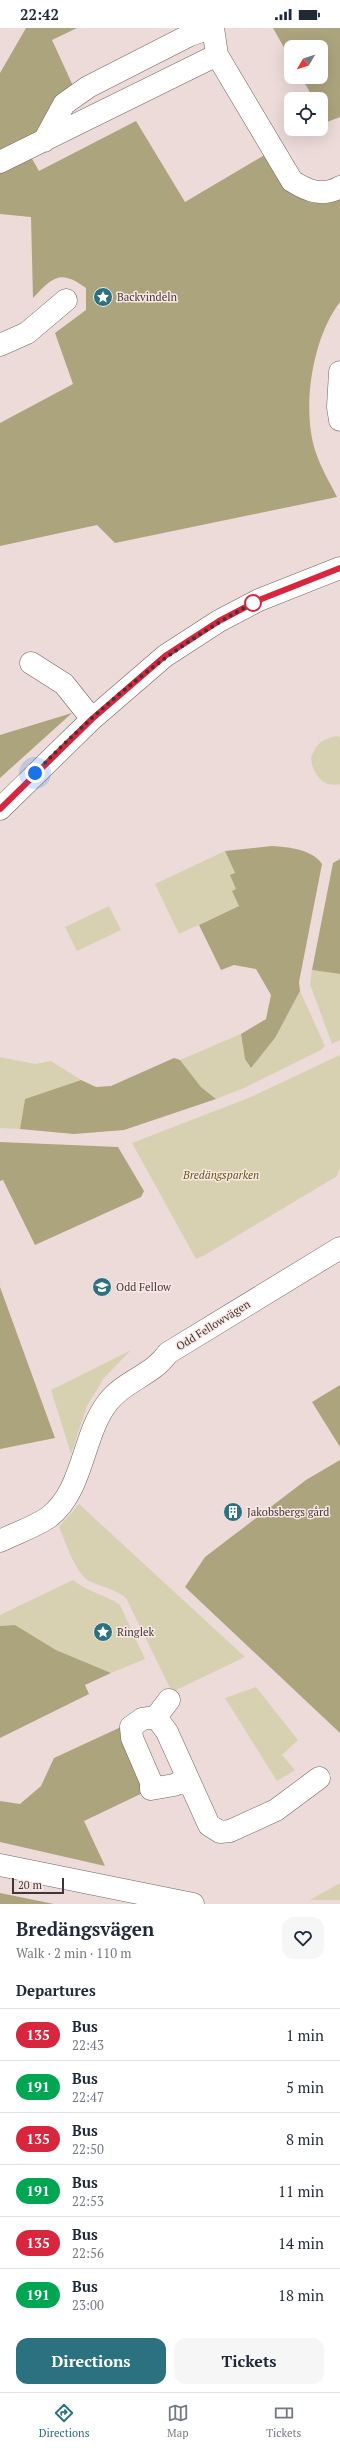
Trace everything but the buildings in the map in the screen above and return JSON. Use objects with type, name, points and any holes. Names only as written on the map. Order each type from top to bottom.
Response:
[{"type":"street","points":[[44,141],[64,104],[88,87],[190,35],[211,28],[217,55],[292,181],[311,192],[330,192],[340,187]]},
{"type":"street","points":[[0,162],[217,55]]},
{"type":"street","points":[[0,344],[27,333],[66,300]]},
{"type":"street","points":[[340,372],[338,407],[340,420]]},
{"type":"street","points":[[0,809],[92,719],[165,656],[219,621],[259,600],[340,568]]},
{"type":"street","points":[[30,663],[64,684],[92,719]]},
{"type":"street","name":"Odd Fellowvägen","points":[[0,1541],[48,1518],[59,1508],[71,1489],[99,1413],[113,1395],[160,1364],[168,1353],[340,1248]]},
{"type":"street","points":[[169,1700],[156,1716],[142,1719],[131,1727],[132,1738],[151,1782],[151,1789],[174,1785],[187,1779]]},
{"type":"street","points":[[156,1716],[167,1732],[209,1825],[220,1832],[230,1830],[276,1810],[318,1778]]},
{"type":"street","points":[[0,1865],[193,1904]]},
{"type":"green space","points":[[337,736],[340,737],[340,784],[334,785],[320,779],[314,770],[311,759],[320,743]]},
{"type":"green space","points":[[225,851],[235,873],[236,889],[232,891],[239,906],[179,934],[155,884]]},
{"type":"green space","points":[[109,906],[121,930],[77,951],[65,927]]},
{"type":"green space","points":[[312,970],[340,974],[340,1040],[332,1044],[310,984]]},
{"type":"green space","points":[[300,991],[325,1046],[321,1050],[244,1088],[216,1099],[201,1087],[180,1060],[241,1034],[245,1059],[251,1068],[275,1038]]},
{"type":"green space","name":"Bredängsparken","points":[[340,1055],[340,1167],[337,1176],[196,1259],[132,1143],[251,1097]]},
{"type":"green space","points":[[0,1057],[35,1064],[51,1061],[81,1080],[25,1099],[20,1129],[0,1128]]},
{"type":"green space","points":[[131,1350],[104,1378],[87,1406],[71,1454],[51,1390]]},
{"type":"green space","points":[[79,1504],[245,1657],[172,1692],[126,1598],[113,1590],[89,1581],[80,1572],[71,1557],[59,1527]]},
{"type":"green space","points":[[73,1580],[120,1605],[145,1659],[111,1673],[56,1650],[15,1625],[0,1626],[0,1615]]},
{"type":"green space","points":[[256,1687],[298,1740],[282,1755],[295,1770],[277,1781],[225,1698]]},
{"type":"green space","points":[[340,1883],[340,1900],[310,1900]]},
{"type":"shaded area","points":[[26,28],[77,28],[52,40],[74,88],[42,132],[0,156],[0,73]]},
{"type":"shaded area","points":[[273,28],[340,28],[340,117],[328,122],[328,92],[310,92],[305,84],[328,84],[328,40],[284,40],[284,48]]},
{"type":"shaded area","points":[[136,121],[185,202],[268,153],[288,185],[296,194],[305,200],[315,203],[327,203],[340,198],[340,302],[330,317],[316,354],[312,375],[309,416],[316,453],[337,497],[115,543],[97,525],[0,546],[0,423],[73,384],[55,333],[86,310],[86,288],[70,279],[63,277],[57,278],[46,285],[33,298],[31,217],[0,214],[0,172],[31,157],[39,171]]},
{"type":"shaded area","points":[[72,713],[0,778],[0,735]]},
{"type":"shaded area","points":[[272,846],[292,848],[306,852],[318,859],[322,864],[299,982],[300,991],[275,1038],[251,1068],[245,1059],[241,1034],[266,1019],[271,995],[256,969],[234,965],[221,970],[199,925],[239,906],[232,891],[236,889],[230,875],[235,873],[225,851]]},
{"type":"shaded area","points":[[340,859],[340,974],[312,970],[333,863]]},
{"type":"shaded area","points":[[174,1058],[180,1060],[201,1087],[216,1099],[124,1130],[74,1134],[20,1129],[25,1099],[81,1080],[96,1087],[111,1086]]},
{"type":"shaded area","points":[[0,1142],[118,1147],[144,1191],[141,1197],[35,1245],[3,1180],[0,1181]]},
{"type":"shaded area","points":[[0,1287],[55,1438],[0,1449]]},
{"type":"shaded area","points":[[340,1385],[340,1447],[312,1402]]},
{"type":"shaded area","points":[[340,1460],[340,1733],[185,1587],[205,1557],[306,1480]]},
{"type":"shaded area","points":[[15,1625],[56,1650],[111,1673],[85,1685],[89,1694],[0,1738],[0,1626]]},
{"type":"shaded area","points":[[121,1727],[151,1789],[84,1821],[105,1866],[0,1842],[0,1801],[20,1804],[41,1786],[54,1758]]},
{"type":"shaded area","points":[[0,1893],[54,1904],[0,1904]]},
{"type":"bus line","name":"135","points":[[0,809],[46,762],[117,696],[143,673],[186,641],[219,621],[259,600],[340,568]]},
{"type":"place","name":"Backvindeln","points":[[103,297]]},
{"type":"place","name":"Odd Fellow","points":[[102,1287]]},
{"type":"place","name":"Jakobsbergs gård","points":[[233,1512]]},
{"type":"place","name":"Ringlek","points":[[103,1632]]},
{"type":"route","points":[[35,773],[143,673],[186,641],[219,621],[259,600],[253,603]]}]
